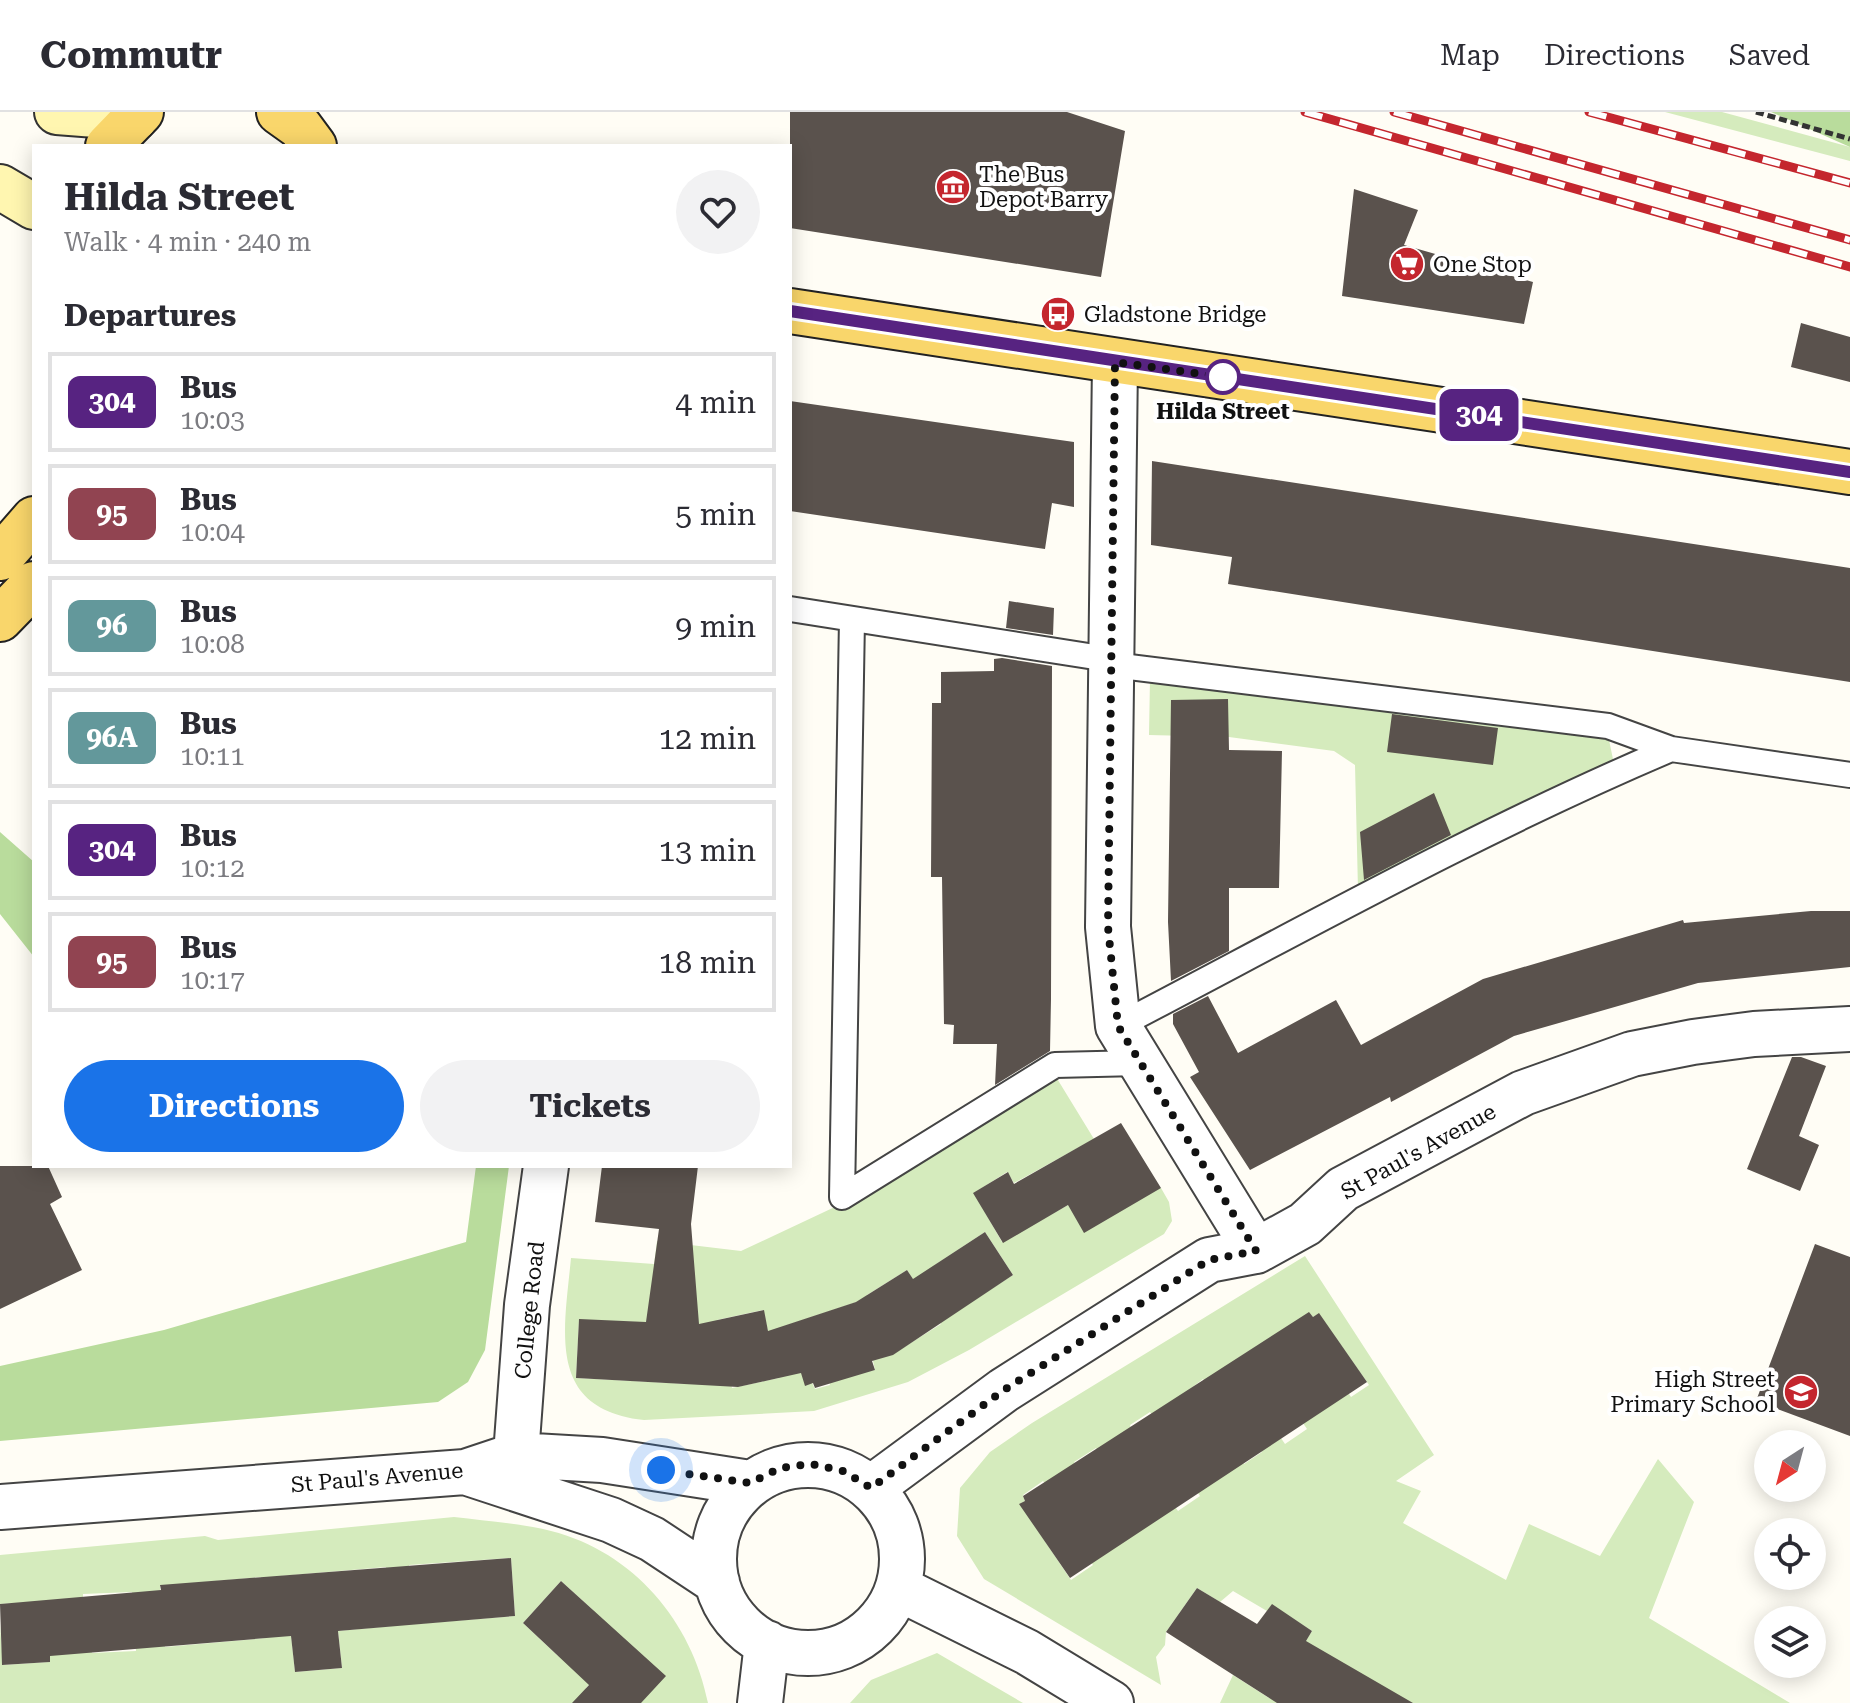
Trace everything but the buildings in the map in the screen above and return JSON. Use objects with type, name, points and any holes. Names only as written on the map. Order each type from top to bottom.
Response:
[{"type":"main road","points":[[57,112],[128,125]]},
{"type":"main road","points":[[0,187],[32,206]]},
{"type":"main road","points":[[792,311],[1850,472]]},
{"type":"main road","points":[[0,558],[32,521]]},
{"type":"main road","points":[[0,619],[32,586]]},
{"type":"street","points":[[1115,362],[1108,927],[1128,1044],[1256,1251]]},
{"type":"street","name":"St Paul's Avenue","points":[[871,1488],[1004,1390],[1209,1260],[1256,1251],[1305,1224],[1343,1189],[1511,1099],[1572,1073],[1632,1054],[1754,1034],[1850,1029]]},
{"type":"street","name":"College Road","points":[[516,1455],[527,1305],[546,1168]]},
{"type":"street","name":"St Paul's Avenue","points":[[0,1507],[465,1472],[516,1455],[602,1460],[750,1483]]},
{"type":"street","points":[[811,1464],[843,1471],[871,1488],[889,1509],[899,1534],[903,1561],[898,1588],[883,1616],[860,1638],[830,1651],[797,1653],[767,1643],[744,1628],[727,1607],[717,1582],[714,1554],[719,1528],[731,1503],[750,1483],[780,1468],[811,1464]]},
{"type":"street","points":[[465,1472],[611,1520],[652,1539],[717,1582]]},
{"type":"street","points":[[898,1588],[1027,1652],[1111,1703]]},
{"type":"street","points":[[760,1703],[767,1643]]},
{"type":"lane","points":[[792,609],[1113,662],[1608,726],[1671,749],[1850,775]]},
{"type":"lane","points":[[852,619],[842,1197],[1055,1065],[1128,1044],[1359,900],[1671,749]]},
{"type":"path","points":[[1756,112],[1850,139]]},
{"type":"green space","points":[[1665,112],[1722,112],[1850,147],[1850,161]]},
{"type":"green space","points":[[1771,112],[1850,112],[1850,147]]},
{"type":"green space","points":[[1150,679],[1608,735],[1614,764],[1358,890],[1355,765],[1334,751],[1229,737],[1149,735]]},
{"type":"green space","points":[[0,832],[32,860],[32,954],[0,914]]},
{"type":"green space","points":[[1053,1072],[1094,1139],[1014,1183],[1007,1172],[974,1193],[1002,1242],[1068,1205],[1161,1188],[1169,1202],[1172,1221],[1164,1234],[969,1350],[908,1382],[814,1411],[644,1420],[612,1413],[590,1400],[576,1383],[568,1363],[565,1339],[571,1258],[654,1264],[657,1241],[741,1251],[873,1189]],"holes":[[[985,1232],[1013,1275],[963,1307],[935,1265]],[[907,1270],[941,1324],[901,1349],[867,1295]],[[860,1301],[875,1370],[828,1376],[830,1385],[815,1389],[785,1326]],[[763,1310],[779,1378],[732,1388],[717,1320]],[[579,1320],[636,1322],[689,1384],[576,1378]]]},
{"type":"green space","points":[[476,1168],[509,1168],[485,1350],[468,1382],[438,1402],[0,1441],[0,1366],[164,1330],[466,1242]]},
{"type":"green space","points":[[1305,1256],[1434,1455],[1396,1481],[1421,1491],[1403,1523],[1506,1580],[1529,1524],[1600,1556],[1658,1459],[1694,1502],[1649,1618],[1790,1703],[1220,1703],[1233,1675],[1269,1698],[1312,1631],[1272,1605],[1267,1611],[1233,1591],[1220,1602],[1197,1588],[1166,1632],[1165,1645],[1156,1657],[1161,1685],[984,1579],[957,1536],[960,1488],[990,1452],[1032,1423]],"holes":[[[1309,1313],[1313,1317],[1319,1314],[1369,1385],[1351,1397],[1337,1376],[1293,1408],[1307,1429],[1285,1444],[1234,1369],[1238,1358]],[[1203,1379],[1262,1452],[1244,1464],[1229,1443],[1186,1475],[1200,1496],[1178,1511],[1126,1435],[1132,1431],[1130,1425],[1150,1412],[1154,1417]],[[1096,1448],[1099,1453],[1079,1544],[1093,1565],[1071,1580],[1020,1504],[1025,1501],[1023,1495],[1043,1481],[1047,1486],[1078,1467],[1074,1462]]]},
{"type":"green space","points":[[454,1517],[551,1531],[581,1541],[608,1555],[655,1594],[688,1645],[708,1703],[641,1703],[593,1610],[561,1581],[523,1623],[557,1655],[598,1674],[586,1688],[603,1703],[0,1703],[0,1625],[3,1665],[49,1662],[49,1646],[91,1644],[92,1653],[136,1651],[132,1592],[83,1594],[83,1611],[34,1602],[0,1604],[0,1555],[205,1536],[218,1540]],"holes":[[[511,1558],[515,1616],[414,1624],[409,1565]],[[386,1567],[391,1626],[338,1631],[342,1668],[295,1672],[291,1635],[286,1635],[281,1576]],[[261,1577],[266,1638],[165,1647],[160,1586]]]},
{"type":"green space","points":[[937,1653],[1023,1703],[850,1703],[871,1680]]},
{"type":"railway","points":[[1305,112],[1850,267]]},
{"type":"railway","points":[[1394,112],[1850,240]]},
{"type":"railway","points":[[1589,112],[1850,183]]},
{"type":"bus line","name":"304","points":[[792,311],[1850,472]]},
{"type":"place","name":"The Bus Depot Barry","points":[[953,187]]},
{"type":"place","name":"One Stop","points":[[1407,264]]},
{"type":"place","name":"Gladstone Bridge","points":[[1058,314]]},
{"type":"place","name":"Hilda Street","points":[[1223,377]]},
{"type":"place","name":"High Street Primary School","points":[[1801,1392]]},
{"type":"route","points":[[661,1470],[750,1483],[780,1468],[811,1464],[843,1471],[871,1488],[1004,1390],[1209,1260],[1256,1251],[1118,1026],[1108,927],[1114,660],[1115,362],[1223,377]]}]
